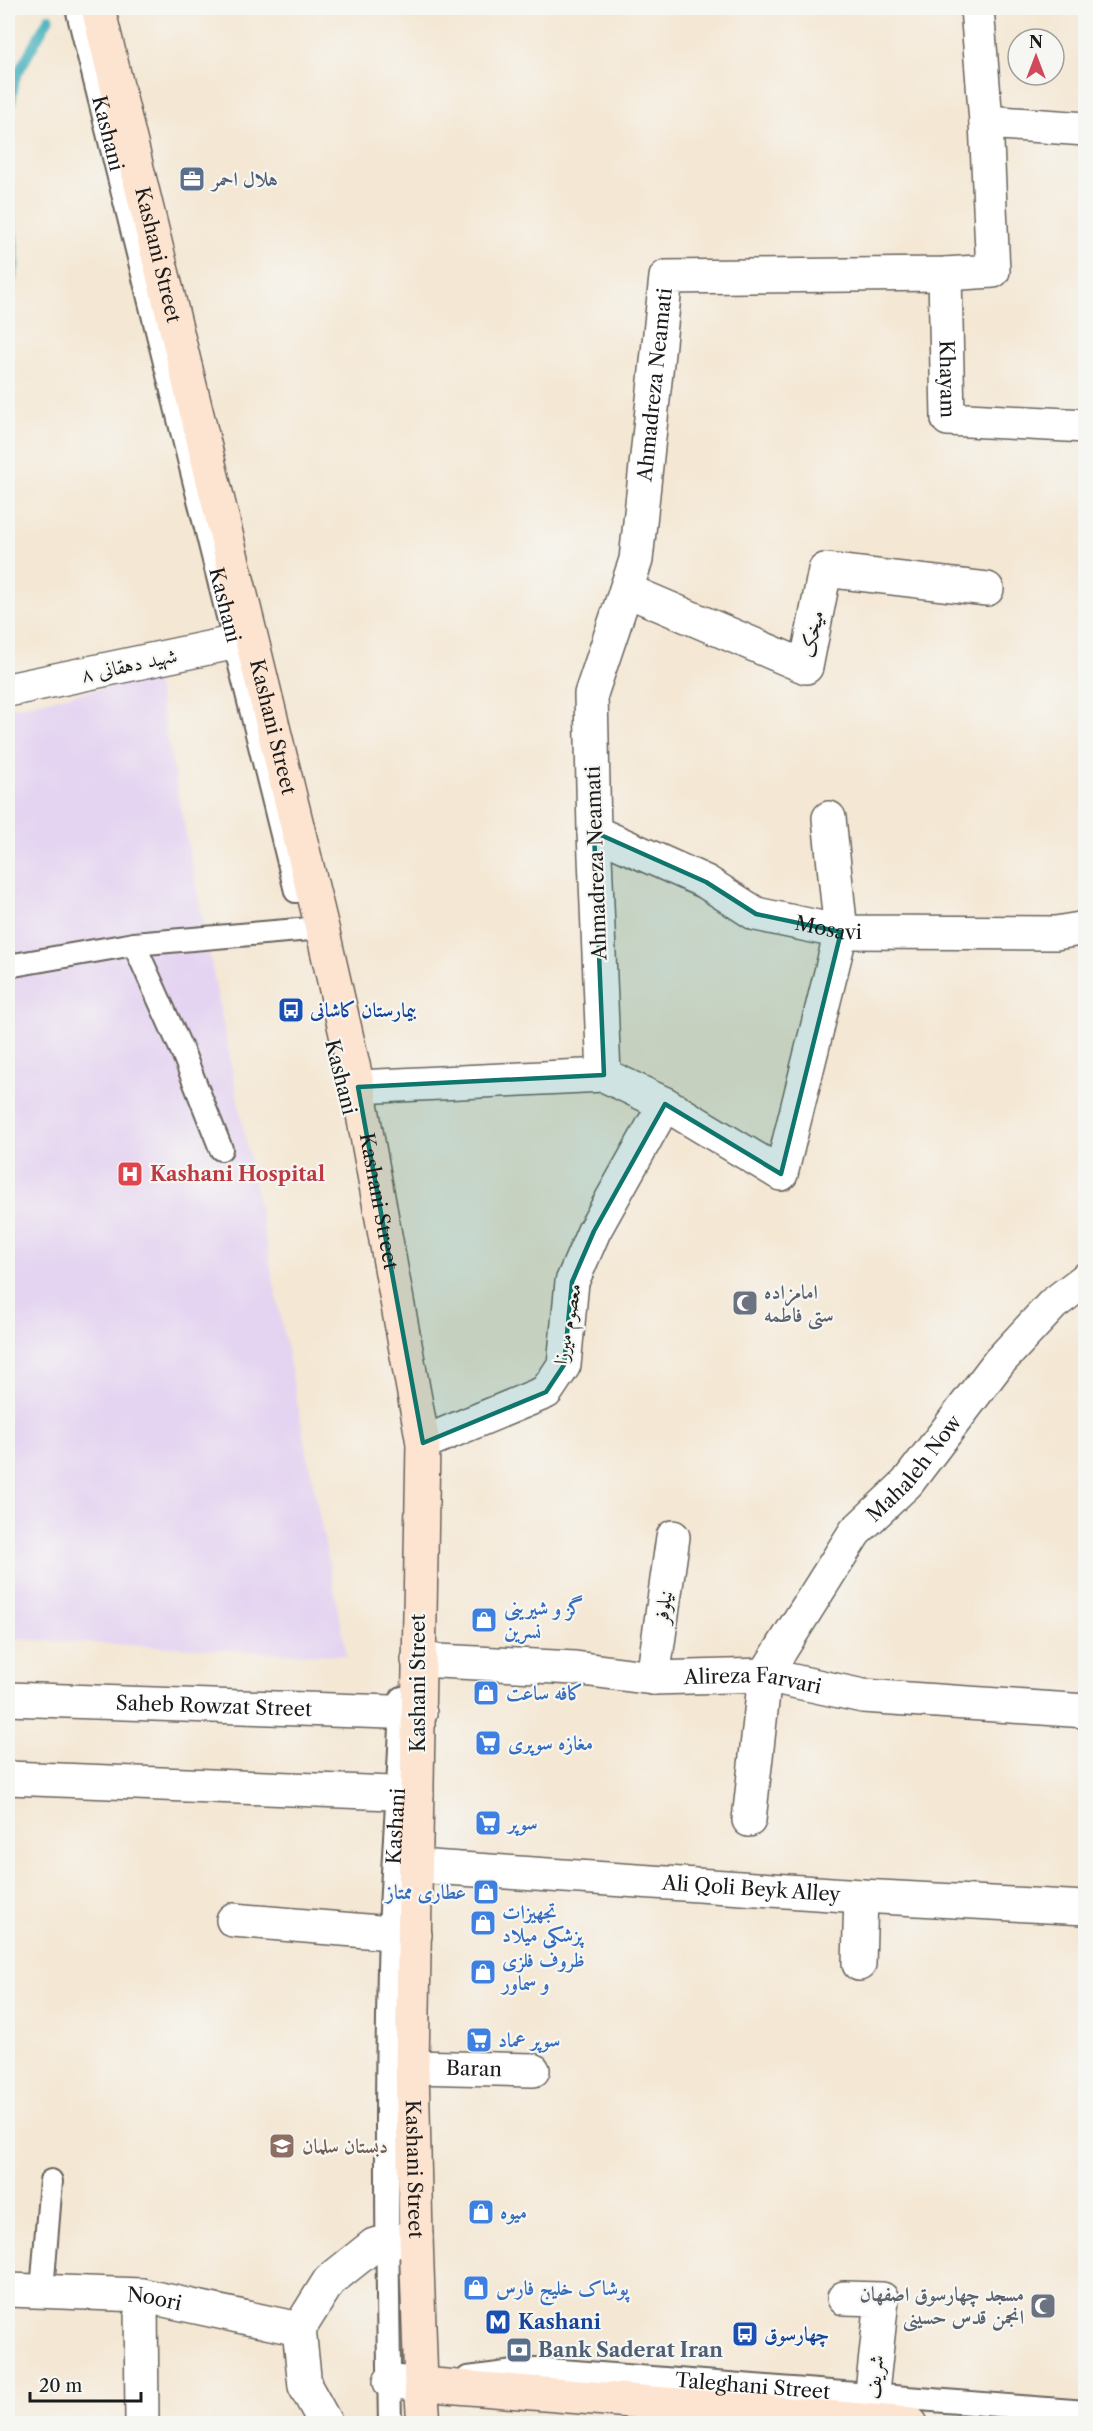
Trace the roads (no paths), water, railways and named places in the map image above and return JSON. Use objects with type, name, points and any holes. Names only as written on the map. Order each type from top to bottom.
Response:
[{"type":"main road","name":"Kashani Street","points":[[98,8],[243,641],[314,928],[358,1087],[423,1443],[418,1660],[411,1713],[408,1793],[416,1866],[402,1934],[412,2067],[401,2240],[405,2383],[424,2424]]},
{"type":"main road","name":"Taleghani Street","points":[[405,2383],[870,2408],[911,2424]]},
{"type":"street","name":"Ahmadreza Neamati","points":[[604,1075],[591,693],[636,560],[666,278],[945,274],[993,271],[986,122],[977,8]]},
{"type":"street","points":[[986,122],[1086,129]]},
{"type":"street","name":"Khayam","points":[[945,274],[948,419],[1086,426]]},
{"type":"street","name":"میخک","points":[[626,590],[806,667],[825,570],[987,589]]},
{"type":"street","name":"شهید دهقانی ۸","points":[[8,690],[243,641]]},
{"type":"street","points":[[358,1087],[604,1075],[665,1104],[781,1174],[841,932],[829,818]]},
{"type":"street","name":"Mosavi","points":[[594,832],[706,882],[756,914],[841,932],[1056,933],[1086,928]]},
{"type":"street","name":"معصوم میرزا","points":[[423,1443],[546,1392],[564,1365],[572,1282],[594,1231],[665,1104]]},
{"type":"street","name":"Mahaleh Now","points":[[765,1675],[855,1532],[908,1483],[999,1362],[1053,1304],[1086,1279]]},
{"type":"street","name":"نیلوفر","points":[[653,1678],[673,1537]]},
{"type":"street","name":"Alireza Farvari","points":[[418,1660],[575,1668],[653,1678],[765,1675],[863,1696],[1086,1711]]},
{"type":"street","points":[[749,1820],[765,1675]]},
{"type":"street","name":"Saheb Rowzat Street","points":[[8,1699],[411,1713]]},
{"type":"street","points":[[8,1778],[408,1793]]},
{"type":"street","name":"Ali Qoli Beyk Alley","points":[[416,1866],[861,1896],[1086,1908]]},
{"type":"street","points":[[859,1964],[861,1896]]},
{"type":"street","points":[[233,1920],[402,1934]]},
{"type":"street","name":"Baran","points":[[412,2067],[533,2070]]},
{"type":"street","points":[[326,2424],[305,2386],[299,2330],[329,2281],[374,2245],[401,2240]]},
{"type":"street","name":"Noori","points":[[8,2290],[141,2295],[299,2330]]},
{"type":"street","points":[[141,2295],[142,2424]]},
{"type":"street","name":"شریف","points":[[844,2298],[882,2300],[870,2408]]},
{"type":"lane","name":"Kashani","points":[[77,8],[243,641]]},
{"type":"lane","name":"Kashani","points":[[314,928],[385,1258],[410,1442],[411,1713]]},
{"type":"lane","points":[[8,966],[134,944],[314,928]]},
{"type":"lane","points":[[134,944],[183,1053],[221,1149]]},
{"type":"lane","name":"Kashani","points":[[401,2240],[402,1934],[408,1793]]},
{"type":"lane","points":[[42,2292],[51,2181]]},
{"type":"lane","points":[[390,2424],[405,2383]]},
{"type":"lane","name":"Taleghani Street","points":[[870,2408],[1086,2412]]},
{"type":"waterway","points":[[8,117],[15,78],[49,18]]},
{"type":"waterway","points":[[8,194],[15,262],[8,294]]},
{"type":"place","name":"هلال احمر","points":[[192,179]]},
{"type":"place","name":"بیمارستان کاشانی","points":[[291,1010]]},
{"type":"place","name":"Kashani Hospital","points":[[130,1174]]},
{"type":"place","name":"امامزاده ستی فاطمه","points":[[745,1303]]},
{"type":"place","name":"گز و شیرینی نسرین","points":[[484,1620]]},
{"type":"place","name":"کافه ساعت","points":[[486,1693]]},
{"type":"place","name":"مغازه سوپری","points":[[488,1743]]},
{"type":"place","name":"سوپر","points":[[488,1823]]},
{"type":"place","name":"عطاری ممتاز","points":[[486,1892]]},
{"type":"place","name":"تجهیزات پزشکی میلاد","points":[[483,1923]]},
{"type":"place","name":"ظروف فلزی و سماور","points":[[483,1972]]},
{"type":"place","name":"سوپر عماد","points":[[479,2040]]},
{"type":"place","name":"دبستان سلمان","points":[[282,2146]]},
{"type":"place","name":"میوه","points":[[481,2212]]},
{"type":"place","name":"پوشاک خلیج فارس","points":[[476,2288]]},
{"type":"place","name":"مسجد چهارسوق اصفهان انجمن قدس حسینی","points":[[1043,2306]]},
{"type":"place","name":"Kashani","points":[[498,2322]]},
{"type":"place","name":"چهارسوق","points":[[745,2334]]},
{"type":"place","name":"Bank Saderat Iran","points":[[519,2350]]}]
